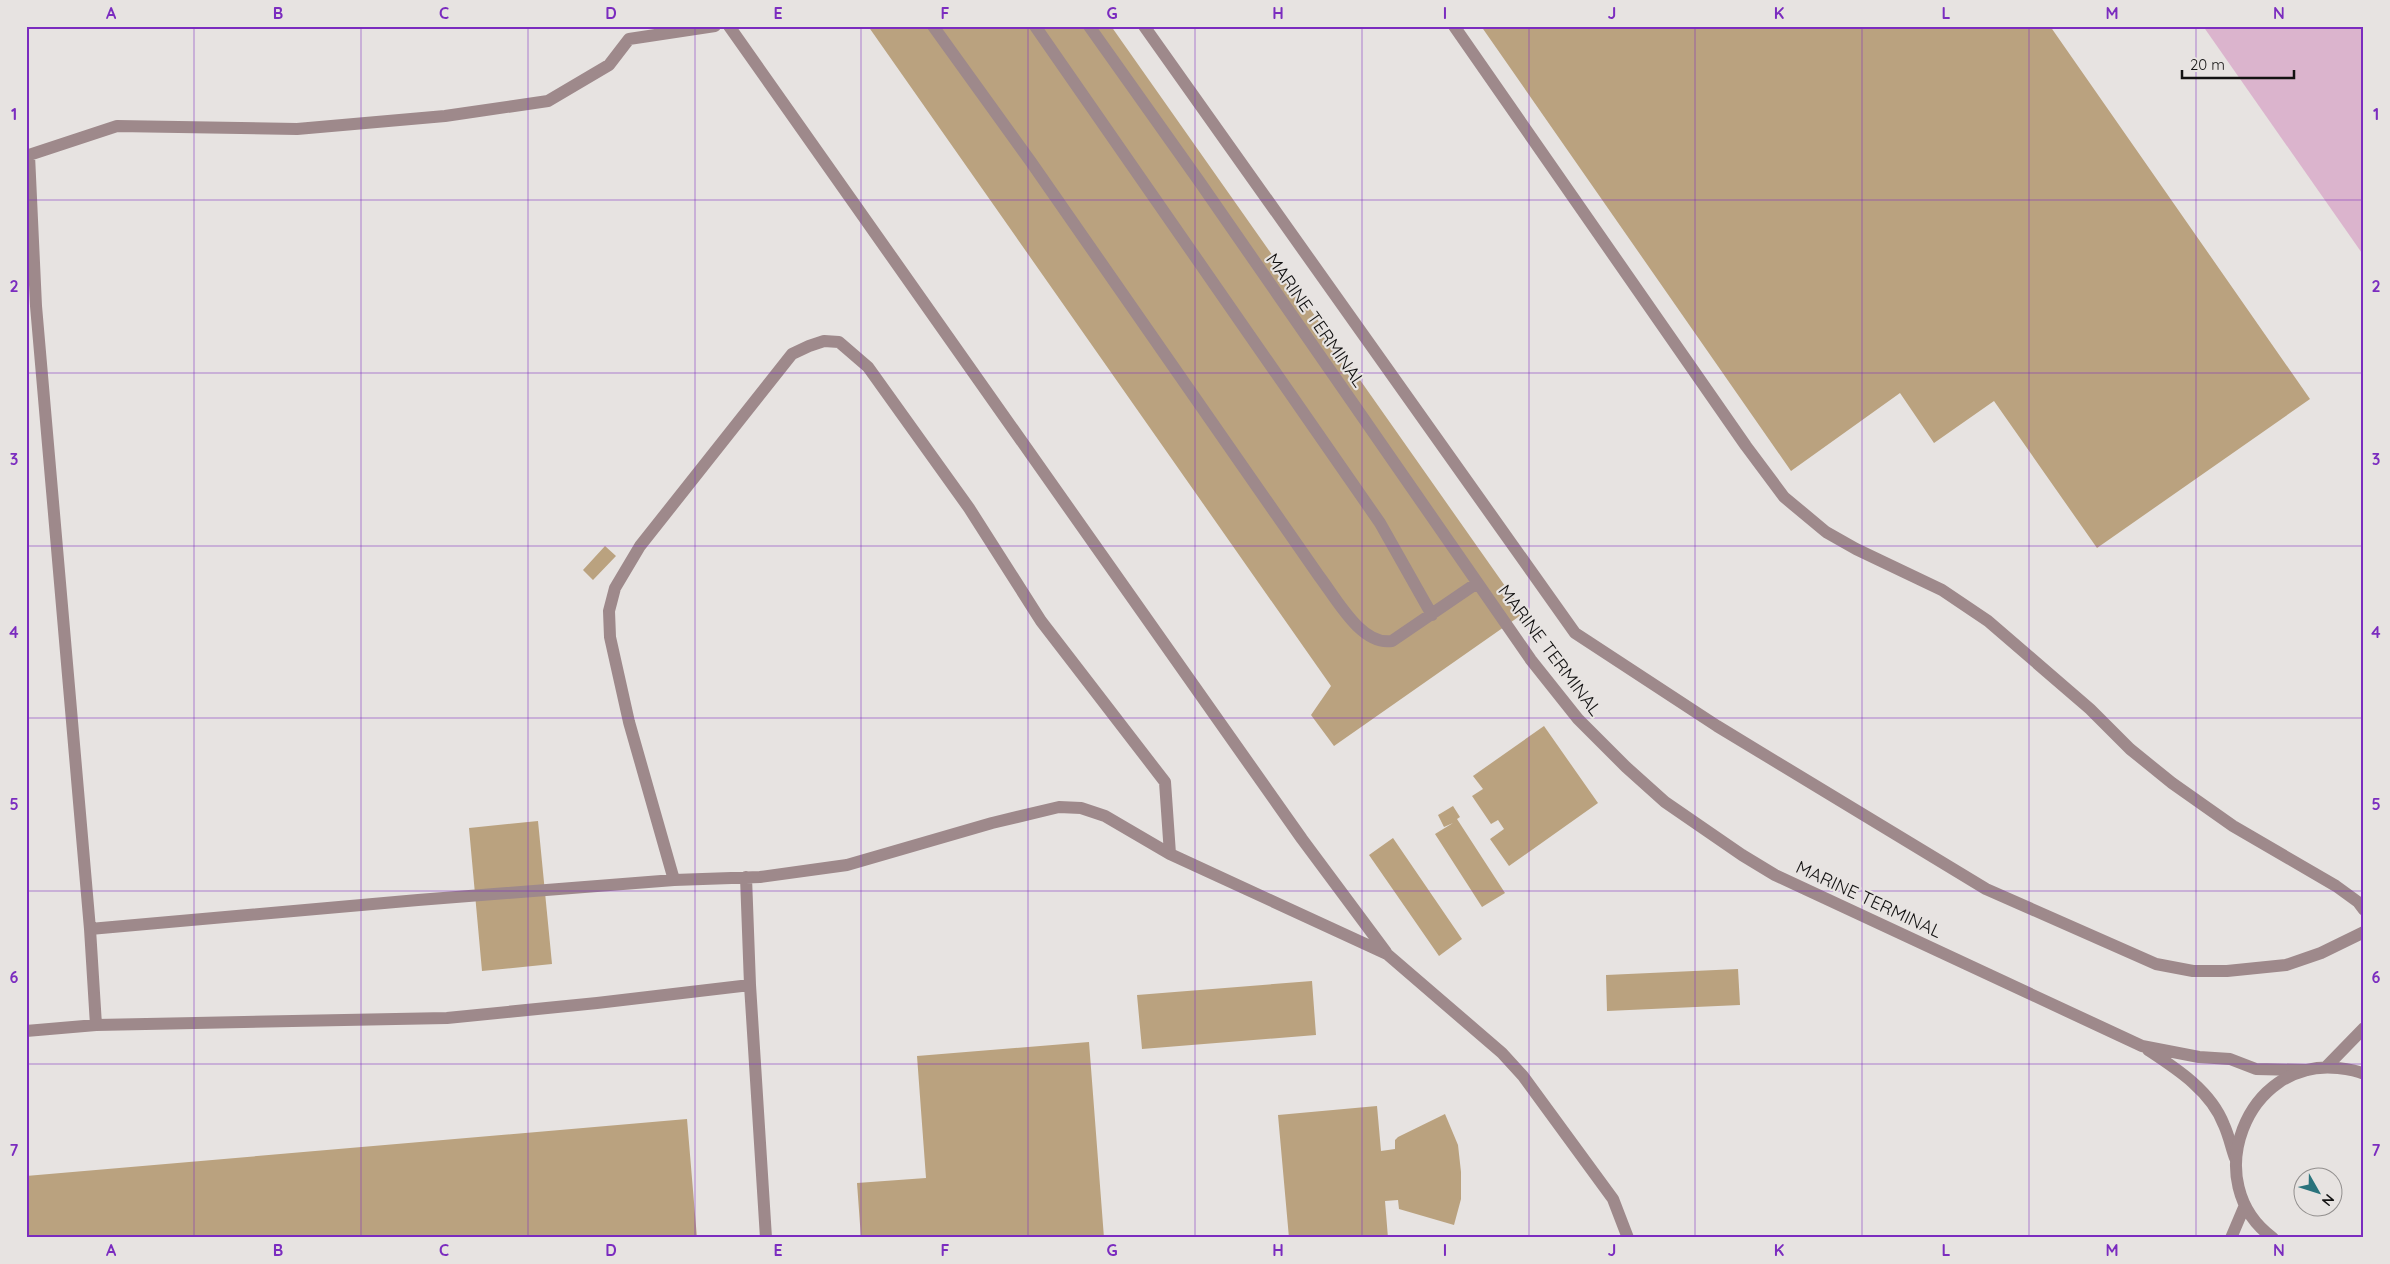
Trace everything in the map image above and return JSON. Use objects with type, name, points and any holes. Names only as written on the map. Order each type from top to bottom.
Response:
[{"type":"street","points":[[96,1025],[90,929],[31,307],[29,156],[117,126],[297,129],[445,116],[548,101],[609,65],[628,39],[715,26]]},
{"type":"street","points":[[729,26],[1302,839],[1387,954],[1495,1047],[1523,1076],[1613,1199],[1628,1238]]},
{"type":"street","points":[[933,26],[1031,162],[1319,576],[1359,628],[1372,639],[1382,642],[1392,641],[1477,583]]},
{"type":"street","points":[[1035,26],[1380,523],[1432,615]]},
{"type":"street","name":"MARINE TERMINAL","points":[[1089,26],[1199,181],[1477,583],[1555,691],[1601,744],[1665,802],[1775,874],[2142,1046],[2199,1057],[2230,1059],[2256,1070],[2306,1070]]},
{"type":"street","points":[[1144,26],[1575,633],[1717,726],[1986,889],[2156,964],[2193,971],[2218,971],[2286,965],[2321,953],[2364,932]]},
{"type":"street","points":[[1454,26],[1746,446],[1784,497],[1826,532],[1856,549],[1942,590],[1988,621],[2090,709],[2130,749],[2201,806],[2336,886],[2358,902],[2364,910]]},
{"type":"street","points":[[674,880],[630,722],[610,637],[609,610],[615,588],[640,546],[792,354],[824,341],[839,342],[868,367],[969,508],[1041,621],[1165,782],[1170,854]]},
{"type":"street","points":[[90,929],[418,900],[674,880],[746,877],[847,865],[992,823],[1060,807],[1081,808],[1105,816],[1170,854],[1387,954]]},
{"type":"street","points":[[746,877],[750,985],[766,1238]]},
{"type":"street","points":[[26,1031],[96,1025],[447,1018],[750,985]]},
{"type":"street","points":[[2326,1067],[2364,1028]]},
{"type":"street","points":[[2142,1046],[2177,1069],[2212,1104],[2224,1124],[2235,1158],[2238,1182],[2245,1205],[2262,1230],[2273,1238]]},
{"type":"street","points":[[2235,1158],[2241,1129],[2256,1103],[2278,1082],[2306,1070],[2326,1067],[2358,1071],[2364,1074]]},
{"type":"street","points":[[2231,1238],[2245,1205]]},
{"type":"shaded area","points":[[2203,26],[2364,26],[2364,256]]},
{"type":"building","points":[[868,26],[1111,26],[1524,613],[1334,746],[1311,715],[1331,686]]},
{"type":"building","points":[[1481,26],[2050,26],[2310,399],[2097,548],[1994,401],[1934,443],[1900,393],[1791,471]]},
{"type":"building","points":[[605,546],[616,556],[593,580],[583,570]]},
{"type":"building","points":[[1544,726],[1598,803],[1509,866],[1490,839],[1504,829],[1498,820],[1491,824],[1472,796],[1483,789],[1473,776]]},
{"type":"building","points":[[1453,806],[1460,817],[1457,819],[1505,893],[1482,907],[1435,834],[1453,823],[1444,827],[1438,815]]},
{"type":"building","points":[[538,821],[552,964],[482,971],[469,828]]},
{"type":"building","points":[[1393,838],[1462,939],[1439,956],[1369,855]]},
{"type":"building","points":[[1738,969],[1740,1005],[1607,1011],[1606,975]]},
{"type":"building","points":[[1312,981],[1316,1035],[1142,1049],[1137,995]]},
{"type":"building","points":[[1089,1042],[1104,1238],[861,1238],[857,1183],[926,1178],[917,1056]]},
{"type":"building","points":[[1377,1106],[1381,1151],[1395,1149],[1395,1140],[1398,1137],[1445,1114],[1458,1145],[1461,1172],[1461,1199],[1454,1225],[1399,1209],[1398,1200],[1385,1201],[1388,1238],[1289,1238],[1278,1115]]},
{"type":"building","points":[[687,1119],[697,1238],[26,1238],[26,1176]]}]
